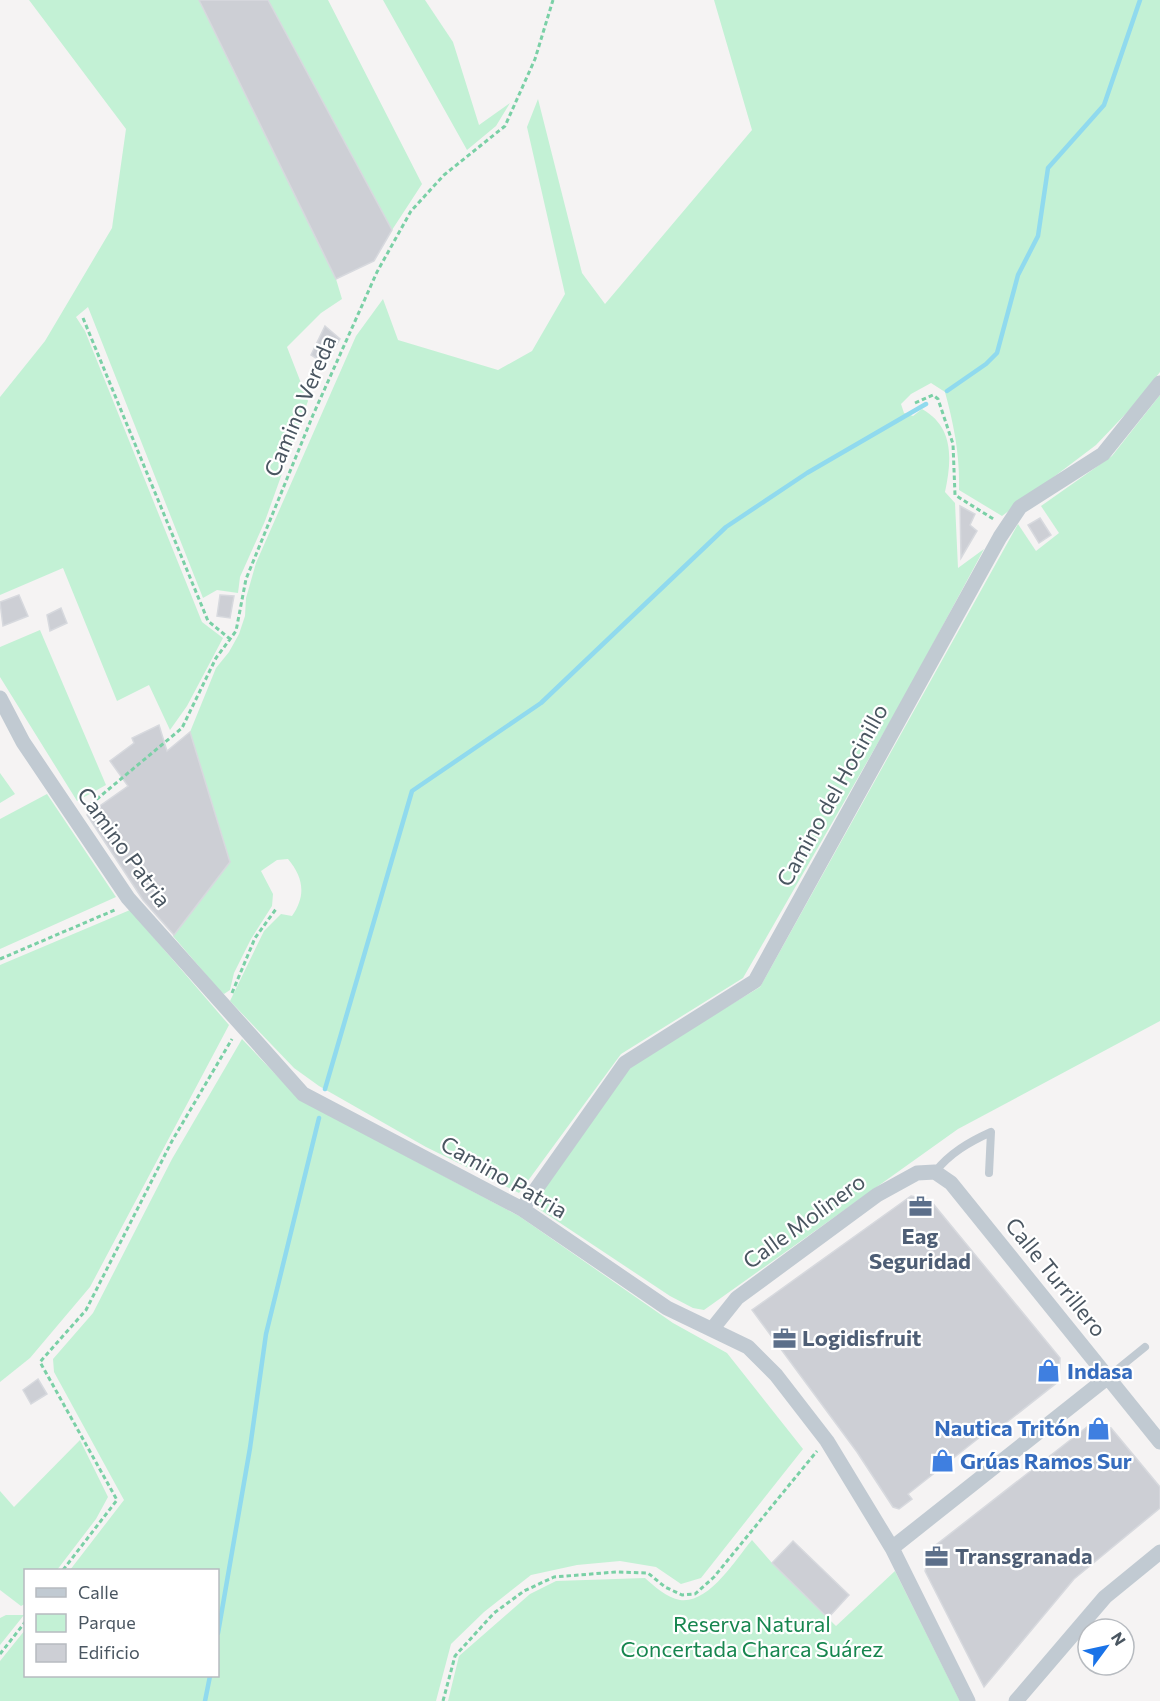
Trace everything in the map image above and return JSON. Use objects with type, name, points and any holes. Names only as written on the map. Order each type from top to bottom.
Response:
[{"type":"street","name":"Camino del Hocinillo","points":[[522,1209],[625,1063],[755,981],[1006,527],[1020,507],[1103,454],[1160,383]]},
{"type":"street","name":"Camino Patria","points":[[0,698],[23,742],[132,902],[303,1094],[522,1209],[667,1308],[713,1328],[748,1347],[777,1375],[827,1441],[892,1548],[968,1701]]},
{"type":"street","name":"Calle Molinero","points":[[713,1328],[737,1298],[877,1195],[917,1173],[934,1172]]},
{"type":"street","name":"Calle Turrillero","points":[[934,1172],[951,1183],[1160,1442]]},
{"type":"street","points":[[892,1548],[1108,1377]]},
{"type":"street","points":[[1016,1701],[1105,1597],[1160,1552]]},
{"type":"lane","points":[[934,1172],[946,1158],[991,1132],[989,1173]]},
{"type":"lane","points":[[1108,1377],[1145,1347]]},
{"type":"path","name":"Camino Vereda","points":[[74,818],[182,728],[216,658],[236,631],[246,579],[313,415],[377,272],[411,211],[444,175],[505,126],[535,59],[553,0]]},
{"type":"path","points":[[83,318],[208,621],[230,639]]},
{"type":"path","points":[[915,403],[933,395],[938,399],[952,444],[955,495],[1006,527]]},
{"type":"path","points":[[0,959],[132,902]]},
{"type":"path","points":[[221,1002],[232,993],[255,938],[276,909]]},
{"type":"path","points":[[64,1569],[117,1500],[40,1362],[86,1310],[172,1141],[241,1024]]},
{"type":"path","points":[[443,1701],[455,1656],[494,1613],[524,1591],[554,1577],[616,1572],[648,1574],[664,1587],[682,1595],[695,1594],[714,1577],[796,1474],[827,1441]]},
{"type":"path","points":[[0,1654],[24,1624]]},
{"type":"green space","points":[[29,0],[199,0],[336,279],[342,299],[321,313],[287,347],[308,401],[265,521],[240,577],[238,593],[217,590],[203,598],[88,307],[76,317],[85,331],[202,622],[223,638],[187,706],[170,730],[149,685],[117,701],[63,568],[0,595],[0,397],[45,341],[112,228],[126,129]]},
{"type":"green space","points":[[268,0],[328,0],[422,184],[392,230]]},
{"type":"green space","points":[[383,0],[425,0],[453,42],[479,125],[510,103],[496,126],[467,150]]},
{"type":"green space","points":[[714,0],[1160,0],[1160,372],[1136,403],[1096,445],[1002,516],[959,490],[956,441],[945,392],[931,383],[911,394],[901,404],[904,413],[913,416],[922,409],[932,416],[945,434],[949,468],[945,492],[955,503],[958,568],[984,549],[906,694],[743,978],[621,1054],[519,1193],[426,1147],[319,1086],[294,1068],[230,1001],[264,931],[281,914],[292,916],[297,909],[301,894],[300,880],[288,859],[277,860],[261,871],[273,894],[272,906],[251,939],[234,973],[230,990],[224,994],[220,991],[173,936],[230,862],[190,732],[216,668],[229,652],[239,634],[256,563],[356,336],[383,299],[398,340],[498,370],[532,351],[565,294],[527,127],[538,99],[582,273],[605,304],[752,130]]},
{"type":"green space","points":[[1160,395],[1160,1021],[958,1129],[704,1310],[693,1308],[670,1296],[533,1205],[629,1066],[760,987],[1018,524],[1036,551],[1059,533],[1041,506],[1112,456]]},
{"type":"green space","points":[[40,630],[106,785],[77,801],[0,677],[0,647]]},
{"type":"green space","points":[[0,773],[15,794],[0,803]]},
{"type":"green space","points":[[47,794],[116,897],[0,949],[0,819]]},
{"type":"green space","points":[[130,910],[229,1025],[90,1287],[30,1358],[0,1382],[0,965]]},
{"type":"green space","points":[[242,1039],[299,1099],[519,1216],[673,1323],[727,1353],[803,1449],[701,1578],[681,1584],[656,1567],[620,1561],[577,1565],[531,1575],[484,1612],[451,1644],[436,1701],[0,1701],[0,1661],[24,1631],[24,1677],[219,1677],[219,1569],[71,1569],[124,1500],[54,1372],[53,1359],[93,1313],[172,1159]]},
{"type":"green space","points":[[80,1440],[108,1497],[96,1519],[58,1569],[24,1569],[24,1604],[21,1606],[0,1590],[0,1491],[14,1507]]},
{"type":"green space","name":"Reserva Natural Concertada Charca Suárez","points":[[752,1540],[836,1626],[895,1571],[960,1701],[448,1701],[459,1656],[530,1594],[556,1581],[645,1578],[670,1597],[680,1600],[691,1599],[711,1588]]},
{"type":"green space","points":[[6,1615],[24,1615],[0,1645],[0,1618]]},
{"type":"building","points":[[199,0],[268,0],[392,230],[374,261],[336,279]]},
{"type":"building","points":[[325,326],[340,339],[325,364],[311,355]]},
{"type":"building","points":[[960,506],[975,514],[970,525],[977,531],[961,558]]},
{"type":"building","points":[[1040,518],[1051,535],[1039,543],[1028,525]]},
{"type":"building","points":[[19,595],[28,616],[3,626],[0,602]]},
{"type":"building","points":[[220,595],[234,596],[230,618],[217,616]]},
{"type":"building","points":[[61,608],[67,623],[50,631],[47,615]]},
{"type":"building","points":[[159,725],[167,751],[190,732],[230,862],[174,935],[143,900],[87,815],[128,786],[110,761],[134,743],[132,738]]},
{"type":"building","points":[[911,1196],[930,1200],[1060,1358],[1059,1381],[1002,1426],[999,1422],[908,1494],[912,1499],[899,1509],[893,1507],[857,1452],[752,1310]]},
{"type":"building","points":[[38,1379],[47,1394],[31,1404],[23,1390]]},
{"type":"building","points":[[1092,1423],[1111,1428],[1160,1487],[1160,1508],[1074,1579],[984,1687],[925,1571],[932,1548]]},
{"type":"building","points":[[793,1541],[849,1595],[828,1618],[772,1563]]},
{"type":"waterway","points":[[947,391],[986,364],[997,353],[1018,275],[1038,236],[1048,168],[1104,105],[1140,0]]},
{"type":"waterway","points":[[325,1089],[412,791],[541,703],[726,527],[807,473],[926,404]]},
{"type":"waterway","points":[[219,1627],[250,1448],[266,1334],[319,1118]]},
{"type":"waterway","points":[[205,1701],[210,1677]]},
{"type":"place","name":"Eag Seguridad","points":[[920,1207]]},
{"type":"place","name":"Logidisfruit","points":[[784,1338]]},
{"type":"place","name":"Indasa","points":[[1049,1371]]},
{"type":"place","name":"Nautica Tritón","points":[[1098,1428]]},
{"type":"place","name":"Grúas Ramos Sur","points":[[942,1461]]},
{"type":"place","name":"Transgranada","points":[[937,1556]]}]
